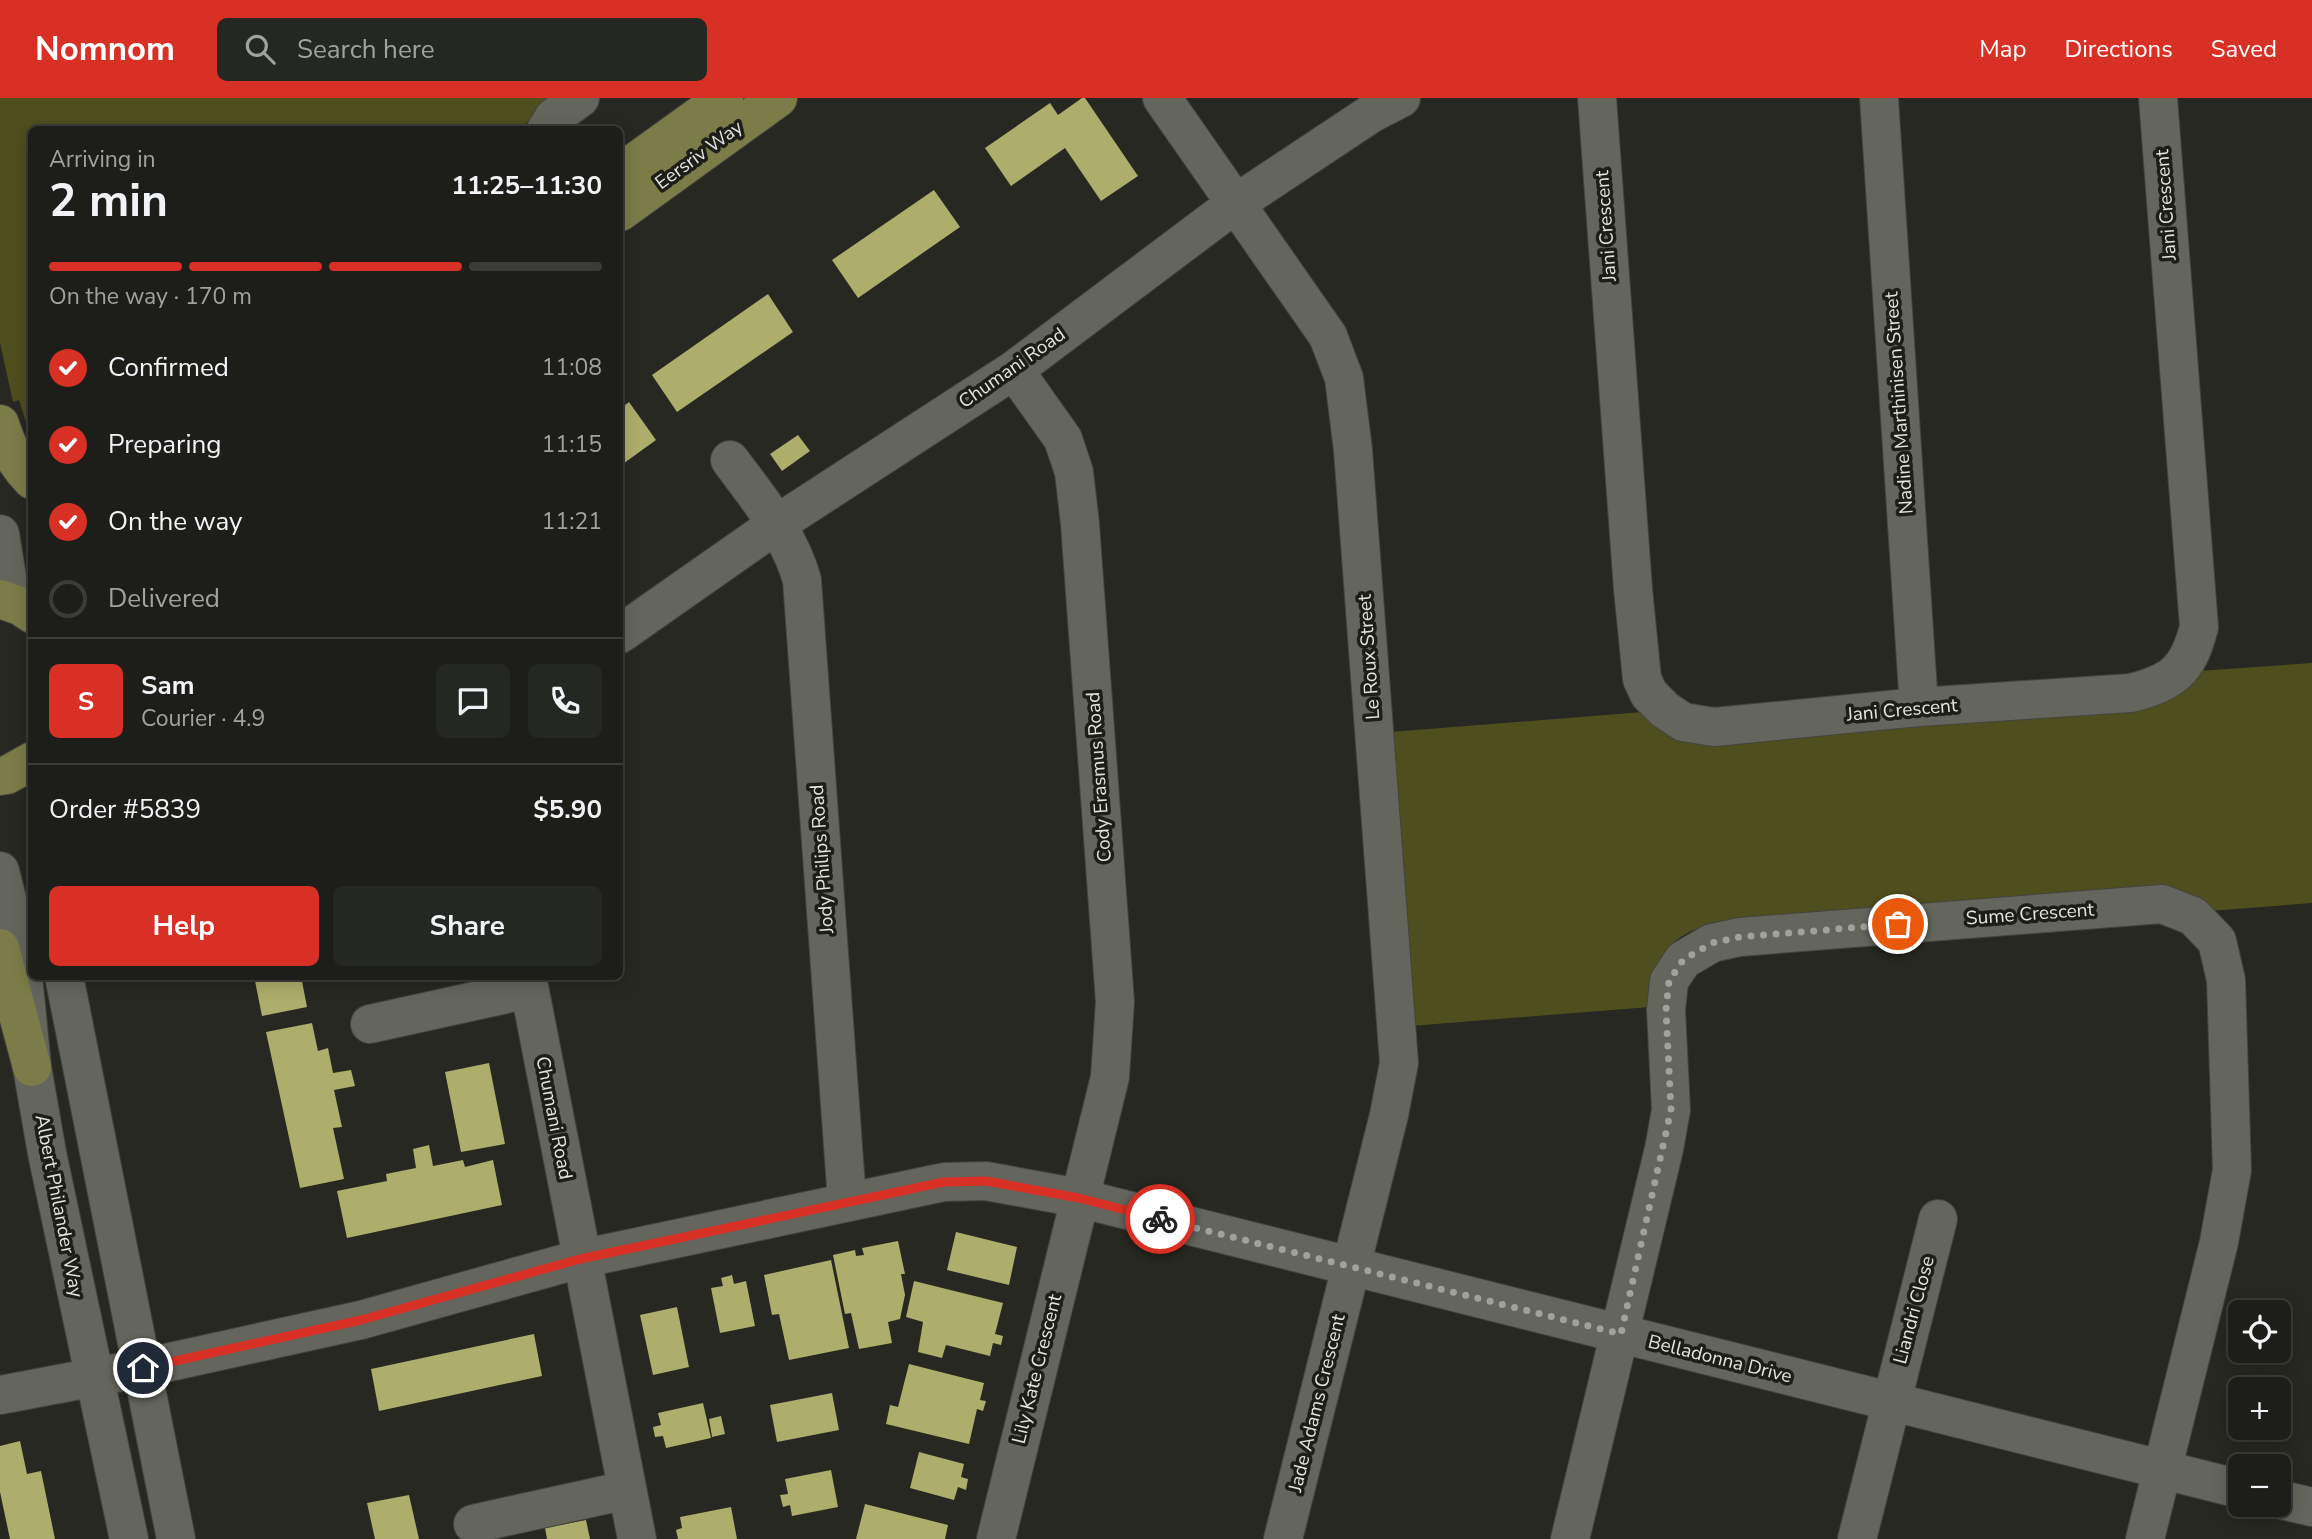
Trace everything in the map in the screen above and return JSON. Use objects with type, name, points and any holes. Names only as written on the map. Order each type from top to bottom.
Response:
[{"type":"main road","name":"Eersriv Way","points":[[623,171],[724,98]]},
{"type":"main road","name":"Eersriv Way","points":[[623,210],[778,98]]},
{"type":"main road","points":[[0,424],[8,449],[28,476]]},
{"type":"main road","points":[[0,776],[28,763]]},
{"type":"main road","points":[[0,948],[32,1067]]},
{"type":"street","points":[[549,126],[555,117],[580,98]]},
{"type":"street","name":"Le Roux Street","points":[[1162,98],[1328,336],[1344,378],[1353,450],[1399,1063],[1389,1115],[1350,1266]]},
{"type":"street","name":"Jani Crescent","points":[[1597,98],[1642,679],[1649,694],[1665,710],[1683,722],[1714,727],[1919,707],[2132,692],[2158,686],[2180,671],[2194,648],[2199,627],[2158,98]]},
{"type":"street","name":"Nadine Marthinisen Street","points":[[1879,98],[1919,707]]},
{"type":"street","name":"Chumani Road","points":[[623,632],[777,524],[1014,370],[1236,204],[1395,99]]},
{"type":"street","name":"Cody Erasmus Road","points":[[1014,370],[1063,439],[1074,472],[1080,524],[1115,1002],[1110,1077],[1079,1198]]},
{"type":"street","name":"Jody Philips Road","points":[[730,460],[777,524],[795,556],[802,580],[847,1201]]},
{"type":"street","points":[[0,534],[19,604]]},
{"type":"street","name":"Albert Philander Way","points":[[0,871],[21,955],[32,1067],[47,1153],[129,1539]]},
{"type":"street","name":"Sume Crescent","points":[[1621,1334],[1671,1110],[1666,1010],[1669,981],[1683,960],[1712,943],[1740,937],[2162,904],[2193,916],[2217,941],[2226,980],[2232,1170],[2219,1242],[2145,1539]]},
{"type":"street","points":[[65,980],[176,1539]]},
{"type":"street","points":[[370,1024],[528,983]]},
{"type":"street","name":"Chumani Road","points":[[528,983],[580,1259]]},
{"type":"street","name":"Belladonna Drive","points":[[0,1395],[143,1368],[361,1320],[580,1259],[847,1201],[944,1182],[986,1181],[1079,1198],[2228,1486]]},
{"type":"street","name":"Lily Kate Crescent","points":[[996,1539],[1079,1198]]},
{"type":"street","name":"Liandri Close","points":[[1857,1539],[1938,1219]]},
{"type":"street","points":[[580,1259],[637,1539]]},
{"type":"street","name":"Jade Adams Crescent","points":[[1283,1539],[1350,1266]]},
{"type":"street","points":[[1570,1539],[1621,1334]]},
{"type":"street","points":[[473,1524],[627,1490]]},
{"type":"street","points":[[2291,1502],[2312,1507]]},
{"type":"shaded area","points":[[0,98],[553,98],[523,126],[28,126],[28,426],[19,400],[13,402],[0,343]]},
{"type":"shaded area","points":[[2312,663],[2312,903],[2210,911],[2157,889],[1716,922],[1684,935],[1668,949],[1650,1007],[1411,1026],[1390,732],[1643,712],[1706,740],[2159,705],[2181,691],[2199,671]]},
{"type":"building","points":[[1085,98],[1138,176],[1101,201],[1065,148],[1011,186],[985,148],[1050,103],[1058,115]]},
{"type":"building","points":[[934,190],[960,227],[858,298],[832,260]]},
{"type":"building","points":[[768,294],[793,332],[677,412],[652,375]]},
{"type":"building","points":[[629,402],[656,440],[623,464],[623,407]]},
{"type":"building","points":[[798,435],[810,451],[782,471],[770,454]]},
{"type":"building","points":[[255,980],[302,980],[307,1007],[262,1016]]},
{"type":"building","points":[[312,1023],[318,1051],[328,1048],[333,1073],[351,1070],[355,1086],[334,1090],[342,1127],[333,1128],[344,1179],[300,1188],[266,1032]]},
{"type":"building","points":[[489,1063],[505,1144],[461,1152],[445,1072]]},
{"type":"building","points":[[429,1145],[433,1166],[463,1160],[465,1167],[493,1160],[502,1205],[347,1238],[337,1191],[387,1181],[386,1174],[416,1168],[413,1149]]},
{"type":"building","points":[[956,1232],[1017,1247],[1009,1285],[947,1270]]},
{"type":"building","points":[[898,1241],[905,1274],[901,1274],[905,1295],[900,1319],[888,1322],[892,1343],[859,1349],[851,1313],[845,1314],[833,1255],[855,1250],[856,1256],[864,1255],[862,1248]]},
{"type":"building","points":[[831,1260],[849,1348],[789,1360],[779,1314],[772,1315],[764,1275]]},
{"type":"building","points":[[732,1275],[734,1284],[746,1281],[755,1326],[720,1333],[711,1288],[723,1286],[721,1278]]},
{"type":"building","points":[[914,1281],[1003,1303],[995,1334],[1003,1336],[1001,1345],[993,1343],[990,1356],[946,1345],[942,1358],[918,1352],[923,1322],[906,1317]]},
{"type":"building","points":[[677,1307],[689,1367],[653,1375],[640,1315]]},
{"type":"building","points":[[534,1334],[542,1376],[379,1411],[371,1369]]},
{"type":"building","points":[[909,1364],[984,1383],[980,1400],[986,1401],[983,1411],[977,1409],[969,1444],[886,1424],[890,1405],[898,1407]]},
{"type":"building","points":[[832,1393],[839,1430],[777,1442],[770,1405]]},
{"type":"building","points":[[703,1403],[711,1438],[666,1448],[663,1436],[655,1437],[653,1427],[661,1425],[658,1413]]},
{"type":"building","points":[[721,1416],[725,1434],[712,1437],[709,1419]]},
{"type":"building","points":[[20,1441],[27,1474],[41,1471],[55,1539],[10,1539],[0,1492],[0,1446]]},
{"type":"building","points":[[919,1452],[964,1464],[961,1477],[968,1479],[966,1490],[958,1487],[954,1500],[910,1488]]},
{"type":"building","points":[[831,1470],[838,1507],[792,1516],[790,1505],[783,1507],[780,1495],[788,1494],[785,1479]]},
{"type":"building","points":[[409,1495],[419,1539],[375,1539],[367,1503]]},
{"type":"building","points":[[865,1504],[948,1525],[945,1539],[856,1539]]},
{"type":"building","points":[[731,1507],[737,1539],[678,1539],[676,1530],[682,1528],[680,1517]]},
{"type":"building","points":[[586,1520],[590,1539],[547,1539],[545,1528]]},
{"type":"way so far","points":[[1160,1219],[1621,1334],[1671,1110],[1666,1010],[1669,981],[1683,960],[1712,943],[1740,937],[1898,924]]},
{"type":"route","points":[[143,1368],[361,1320],[580,1259],[944,1182],[986,1181],[1079,1198],[1160,1219]]}]
